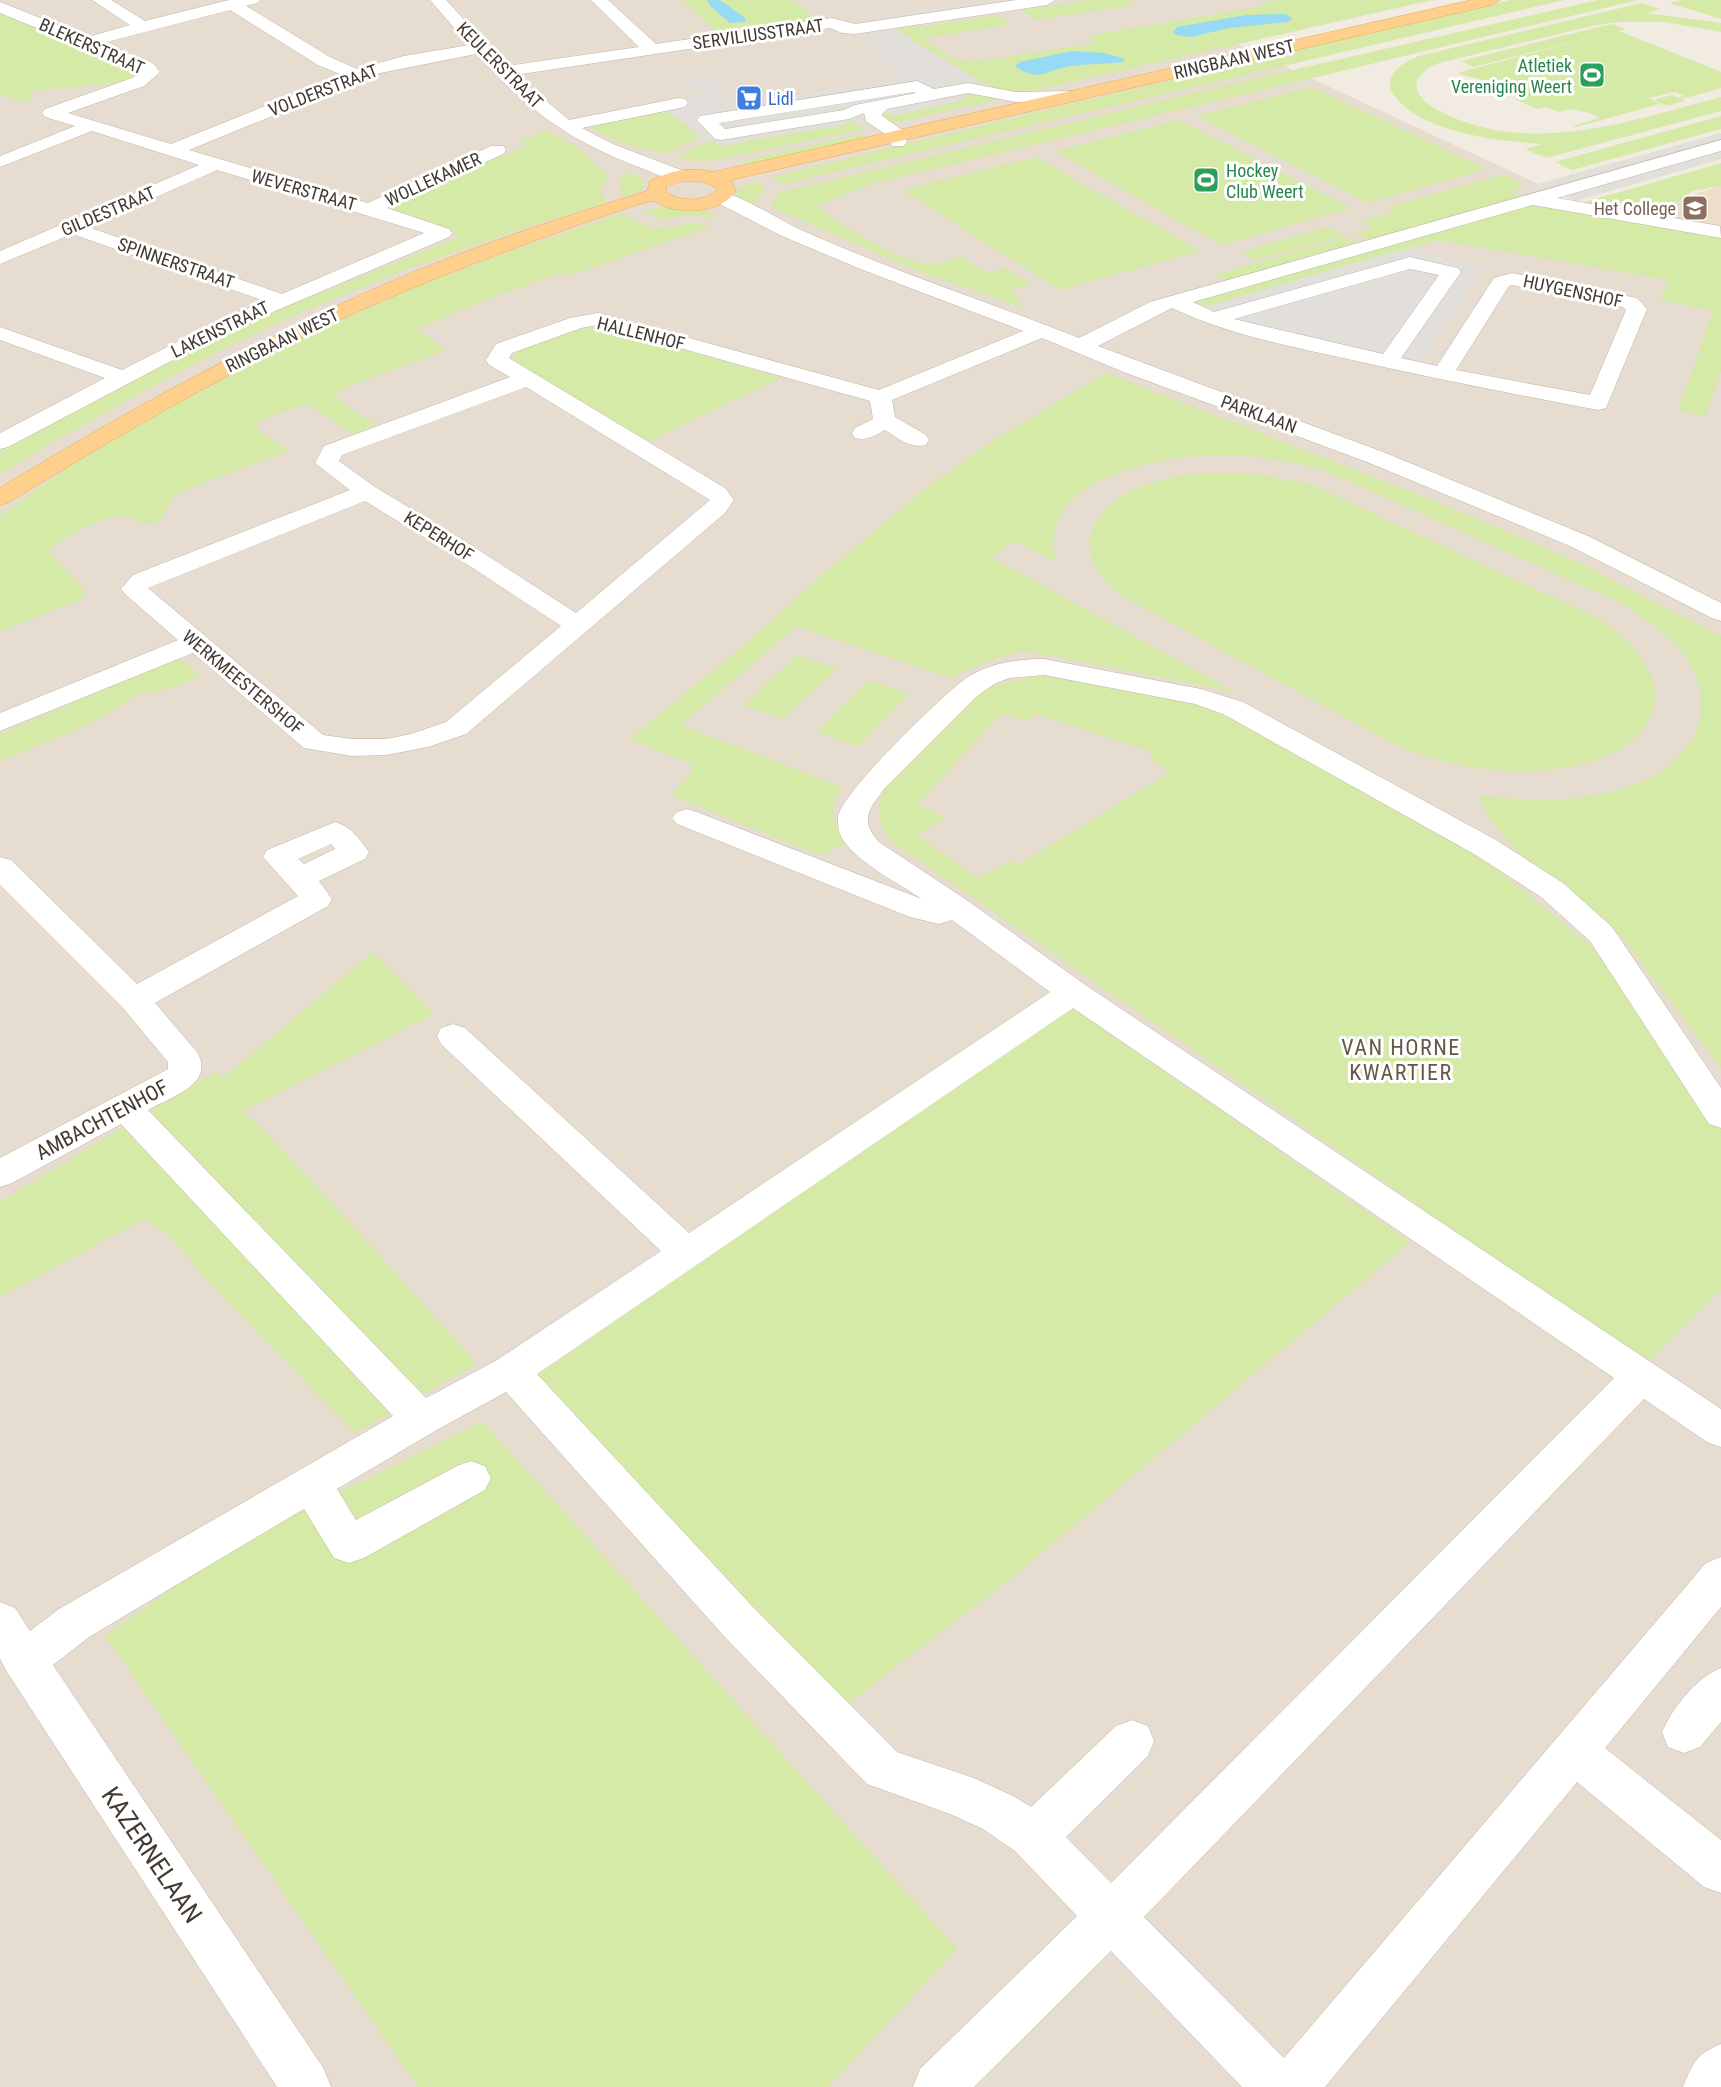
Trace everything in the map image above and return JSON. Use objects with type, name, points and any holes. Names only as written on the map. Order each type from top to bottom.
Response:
[{"type":"main road","name":"RINGBAAN WEST","points":[[720,186],[887,134],[977,118],[1492,0]]},
{"type":"main road","points":[[661,193],[679,176],[720,186]]},
{"type":"main road","points":[[661,193],[700,204],[720,186]]},
{"type":"main road","name":"RINGBAAN WEST","points":[[0,498],[81,447],[249,353],[443,267],[661,193]]},
{"type":"street","points":[[100,0],[143,26]]},
{"type":"street","points":[[86,43],[143,26],[252,0]]},
{"type":"street","points":[[599,0],[651,49]]},
{"type":"street","name":"SERVILIUSSTRAAT","points":[[503,72],[832,23],[842,28],[855,29],[1047,0]]},
{"type":"street","points":[[440,2],[462,2]]},
{"type":"street","name":"KEULERSTRAAT","points":[[440,2],[480,48],[534,103],[566,126],[611,150],[679,176]]},
{"type":"street","points":[[232,4],[324,61],[357,75]]},
{"type":"street","name":"BLEKERSTRAAT","points":[[0,7],[147,67],[152,72],[138,82],[51,113]]},
{"type":"street","points":[[818,12],[832,23]]},
{"type":"street","name":"VOLDERSTRAAT","points":[[171,151],[357,75],[404,61],[480,48]]},
{"type":"street","points":[[931,95],[917,86],[706,120],[721,135],[849,114],[855,110],[968,88],[1016,97],[1072,96]]},
{"type":"street","points":[[566,126],[679,103]]},
{"type":"street","points":[[880,106],[873,112],[872,117],[887,134]]},
{"type":"street","name":"WEVERSTRAAT","points":[[51,113],[216,165],[437,230]]},
{"type":"street","points":[[849,114],[887,134]]},
{"type":"street","points":[[0,162],[90,126]]},
{"type":"street","points":[[1081,346],[1157,306],[1721,145]]},
{"type":"street","name":"WOLLEKAMER","points":[[370,209],[497,150]]},
{"type":"street","name":"KEULERSTRAAT","points":[[611,150],[661,193]]},
{"type":"street","name":"GILDESTRAAT","points":[[0,258],[216,165]]},
{"type":"street","name":"PARKLAAN","points":[[720,186],[789,232]]},
{"type":"street","points":[[1529,199],[1720,232]]},
{"type":"street","name":"PARKLAAN","points":[[700,204],[755,224],[789,232],[865,264],[1375,457],[1558,532],[1721,613]]},
{"type":"street","name":"SPINNERSTRAAT","points":[[71,227],[281,300]]},
{"type":"street","name":"LAKENSTRAAT","points":[[0,442],[219,328],[442,233],[437,230]]},
{"type":"street","points":[[1212,319],[1410,263],[1451,272],[1388,362]]},
{"type":"street","name":"HUYGENSHOF","points":[[1174,301],[1212,319],[1242,329],[1443,374],[1598,403],[1637,309],[1630,302],[1512,279],[1501,282],[1443,374]]},
{"type":"street","name":"HALLENHOF","points":[[578,626],[717,508],[722,500],[717,492],[497,360],[504,349],[576,322],[598,319],[881,397]]},
{"type":"street","points":[[918,440],[885,421],[881,411],[881,397],[1041,331]]},
{"type":"street","points":[[0,333],[122,377]]},
{"type":"street","name":"KEPERHOF","points":[[529,378],[332,451],[327,463],[367,492],[462,550],[578,626]]},
{"type":"street","points":[[863,433],[885,421]]},
{"type":"street","name":"WERKMEESTERSHOF","points":[[367,492],[142,580],[134,588],[314,742],[352,749],[391,748],[423,741],[456,728],[578,626]]},
{"type":"street","points":[[0,723],[196,642]]},
{"type":"street","points":[[1721,1115],[1601,934],[1552,890],[1485,847],[1233,708],[1202,698],[1044,668],[1021,667],[981,678],[876,782],[859,803],[853,816],[854,833],[868,849],[954,906],[1073,992],[1721,1430]]},
{"type":"street","points":[[687,818],[921,910],[939,914],[954,906]]},
{"type":"street","name":"AMBACHTENHOF","points":[[0,867],[134,1000],[185,1060],[184,1075],[0,1174]]},
{"type":"street","points":[[134,1000],[317,899],[300,879]]},
{"type":"street","points":[[24,1660],[74,1623],[421,1419],[511,1371],[1073,992]]},
{"type":"street","points":[[453,1036],[687,1253]]},
{"type":"street","points":[[125,1107],[421,1419]]},
{"type":"street","points":[[511,1371],[738,1621],[883,1769],[958,1794],[999,1813],[1033,1837],[1277,2087]]},
{"type":"street","points":[[938,2087],[1111,1917],[1642,1375]]},
{"type":"street","points":[[311,1484],[349,1545],[471,1478]]},
{"type":"street","points":[[1292,2087],[1574,1751],[1717,1590]]},
{"type":"street","name":"KAZERNELAAN","points":[[0,1622],[306,2087]]},
{"type":"street","points":[[1684,1732],[1721,1689]]},
{"type":"street","points":[[1033,1837],[1132,1741]]},
{"type":"street","points":[[1574,1751],[1721,1870]]},
{"type":"street","points":[[1708,2087],[1721,2069]]},
{"type":"shaded area","points":[[0,0],[1432,0],[1237,44],[1536,183],[1645,276],[1721,289],[1721,2087],[0,2087]]},
{"type":"shaded area","points":[[994,0],[1024,0],[865,24],[860,20]]},
{"type":"shaded area","points":[[897,28],[918,44],[993,88],[986,96],[960,94],[967,99],[894,116],[886,111],[882,114],[883,119],[858,125],[847,119],[844,120],[848,124],[719,146],[713,141],[708,142],[666,110],[693,103],[687,97],[701,94],[680,79],[708,75],[729,94],[726,95],[737,105],[901,78],[875,57],[886,55],[860,34]]},
{"type":"shaded area","points":[[1721,133],[1721,159],[1575,201],[1563,195],[1546,199],[1523,188]]},
{"type":"shaded area","name":"Het College","points":[[1721,186],[1721,235],[1655,223],[1677,200]]},
{"type":"shaded area","points":[[1403,249],[1484,267],[1419,365],[1245,326],[1204,307]]},
{"type":"green space","points":[[682,0],[707,0],[724,19],[745,18],[720,0],[792,0],[816,19],[806,23],[802,19],[730,30],[733,33],[720,35]]},
{"type":"green space","points":[[1091,0],[1127,0],[1135,5],[1035,20],[1021,10]]},
{"type":"green space","points":[[1277,0],[1432,0],[1022,93],[989,85],[956,69],[897,28],[997,15],[1011,24],[923,39],[950,57],[971,62],[1096,43],[1087,36],[1264,6],[1260,3]]},
{"type":"green space","points":[[1511,0],[1564,0],[783,184],[771,177],[1256,59]]},
{"type":"green space","points":[[1598,0],[1638,0],[875,183],[816,206],[839,223],[886,250],[916,262],[937,264],[961,256],[987,273],[1006,268],[1032,284],[1011,290],[1024,308],[921,272],[771,207],[778,193],[1240,82]]},
{"type":"green space","points":[[1683,0],[1721,0],[1721,19],[1669,3]]},
{"type":"green space","points":[[1642,3],[1660,9],[1647,13],[1721,23],[1721,32],[1664,22],[1617,22],[1591,26],[1439,63],[1418,77],[1418,92],[1423,100],[1436,109],[1470,124],[1506,132],[1542,134],[1615,125],[1721,97],[1721,111],[1546,158],[1525,149],[1542,144],[1480,137],[1436,124],[1416,115],[1401,103],[1390,88],[1390,81],[1398,67],[1419,56]]},
{"type":"green space","points":[[0,14],[143,71],[141,76],[121,83],[32,91],[29,104],[0,95]]},
{"type":"green space","name":"Atletiek Vereniging Weert","points":[[1612,24],[1625,29],[1619,31],[1721,72],[1721,88],[1682,99],[1685,101],[1667,106],[1654,100],[1672,95],[1678,98],[1684,96],[1675,92],[1649,98],[1660,104],[1576,127],[1573,126],[1600,118],[1590,113],[1570,109],[1559,112],[1547,107],[1537,109],[1515,99],[1520,97],[1511,93],[1506,95],[1484,85],[1490,83],[1486,81],[1457,73],[1604,34],[1473,67],[1461,61]]},
{"type":"green space","points":[[1312,87],[1487,169],[1368,203],[1196,116]]},
{"type":"green space","points":[[958,94],[1005,98],[887,124],[881,117],[886,111],[966,99]]},
{"type":"green space","points":[[666,110],[701,137],[665,154],[626,144],[592,130],[597,124]]},
{"type":"green space","points":[[1721,116],[1721,129],[1572,170],[1555,162]]},
{"type":"green space","points":[[843,119],[850,120],[864,129],[717,160],[695,161],[676,156],[708,142],[713,141],[719,146],[847,124]]},
{"type":"green space","points":[[1179,120],[1351,208],[1221,245],[1055,151]]},
{"type":"green space","points":[[546,130],[578,148],[608,176],[601,190],[606,203],[437,258],[354,290],[272,326],[100,415],[0,474],[0,451],[114,389],[256,319],[457,238],[457,233],[392,210],[396,203],[493,155],[503,157],[527,145],[519,141]]},
{"type":"green space","points":[[865,133],[860,140],[751,164],[745,160]]},
{"type":"green space","points":[[1035,157],[1200,251],[1060,290],[902,190]]},
{"type":"green space","points":[[1721,163],[1721,186],[1692,191],[1659,217],[1656,224],[1721,235],[1721,369],[1706,416],[1678,411],[1713,311],[1660,300],[1668,280],[1438,240],[1204,307],[1194,300],[1536,203],[1564,208]]},
{"type":"green space","points":[[630,172],[644,180],[641,192],[622,197],[620,189],[622,175]]},
{"type":"green space","points":[[1504,174],[1523,184],[1518,185],[1523,188],[1511,191],[1522,197],[1369,240],[1355,233],[1372,228],[1361,221],[1395,211],[1388,207]]},
{"type":"green space","points":[[756,182],[766,188],[758,196],[758,202],[748,206],[736,199],[740,189]]},
{"type":"green space","points":[[664,207],[689,208],[718,215],[710,218],[696,215],[663,220],[642,211]]},
{"type":"green space","points":[[621,214],[655,229],[695,223],[710,227],[569,276],[562,272],[485,300],[417,329],[446,350],[348,387],[336,395],[338,400],[376,425],[352,434],[310,405],[303,405],[260,420],[257,425],[260,431],[289,451],[183,491],[172,499],[165,513],[153,523],[144,524],[126,517],[115,516],[94,523],[61,541],[49,552],[84,589],[85,594],[79,600],[0,632],[0,516],[88,453],[251,361],[410,289],[505,253]]},
{"type":"green space","points":[[1327,227],[1346,235],[1255,260],[1241,252]]},
{"type":"green space","points":[[1346,237],[1357,242],[1224,281],[1214,275]]},
{"type":"green space","points":[[601,326],[780,378],[647,442],[514,362],[512,357],[521,350],[588,327]]},
{"type":"green space","points":[[1106,373],[1420,495],[1574,560],[1721,636],[1721,1068],[1622,937],[1522,857],[1488,817],[1478,795],[1538,800],[1578,798],[1617,790],[1657,774],[1674,762],[1687,747],[1696,730],[1701,713],[1700,693],[1694,673],[1683,653],[1651,623],[1614,600],[1326,471],[1275,460],[1223,455],[1198,456],[1138,466],[1109,477],[1083,491],[1064,510],[1055,534],[1057,563],[1015,541],[991,557],[1235,692],[1027,651],[987,662],[951,678],[797,626],[681,725],[842,787],[833,809],[837,829],[844,844],[823,855],[811,852],[671,795],[691,773],[691,764],[630,739],[745,644],[832,566],[930,485],[994,440]]},
{"type":"green space","points":[[1204,473],[1258,474],[1312,485],[1594,616],[1624,638],[1644,661],[1654,685],[1654,707],[1645,727],[1626,745],[1599,759],[1563,768],[1495,770],[1450,763],[1386,740],[1122,596],[1105,580],[1095,564],[1090,549],[1092,533],[1098,519],[1109,506],[1125,494],[1145,485],[1159,480]]},
{"type":"green space","points":[[798,655],[837,669],[782,719],[743,705]]},
{"type":"green space","points":[[179,658],[200,676],[172,688],[136,695],[100,718],[72,732],[0,761],[0,734]]},
{"type":"green space","points":[[1041,675],[1220,708],[1430,828],[1498,870],[1591,946],[1721,1123],[1721,1289],[1647,1364],[888,839],[879,819],[880,803],[886,781],[976,690]],"holes":[[[1001,714],[1029,721],[1036,714],[1152,752],[1149,759],[1170,772],[1018,865],[1010,860],[979,878],[917,836],[947,818],[917,805]]]},
{"type":"green space","points":[[869,680],[909,694],[857,747],[816,732]]},
{"type":"green space","points":[[373,952],[434,1014],[242,1112],[256,1122],[356,1229],[477,1364],[355,1433],[206,1279],[171,1237],[144,1219],[0,1297],[0,1202],[214,1072],[223,1078]]},
{"type":"green space","points":[[1068,1005],[1410,1242],[1018,1573],[836,1713],[530,1381]]},
{"type":"green space","points":[[482,1421],[957,1949],[828,2087],[418,2087],[105,1636],[234,1545]]},
{"type":"water","points":[[707,0],[720,0],[745,18],[745,22],[730,23],[710,6]]},
{"type":"water","points":[[1285,14],[1292,18],[1288,22],[1229,28],[1191,37],[1176,35],[1173,32],[1177,27],[1246,15]]},
{"type":"water","points":[[1072,51],[1105,53],[1125,59],[1123,62],[1070,66],[1037,75],[1015,66],[1020,62]]},
{"type":"place","name":"Atletiek Vereniging Weert","points":[[1592,75]]},
{"type":"place","name":"Lidl","points":[[749,98]]},
{"type":"place","name":"Hockey Club Weert","points":[[1206,180]]},
{"type":"place","name":"Het College","points":[[1695,208]]},
{"type":"district","name":"VAN HORNE KWARTIER","points":[[1401,1060]]}]
